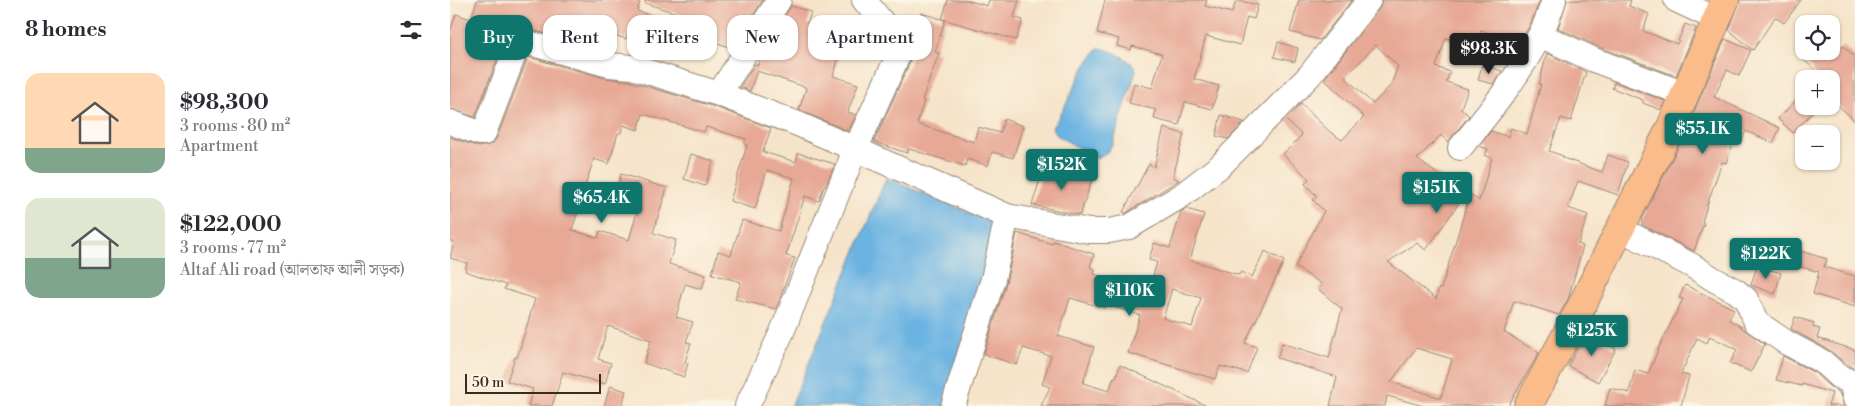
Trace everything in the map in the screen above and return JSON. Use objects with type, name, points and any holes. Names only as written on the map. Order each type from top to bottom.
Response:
[{"type":"main road","points":[[1528,406],[1671,127],[1720,10]]},
{"type":"street","points":[[719,94],[779,0]]},
{"type":"street","points":[[747,406],[782,332],[854,150],[896,60],[900,47],[890,30],[864,0]]},
{"type":"street","points":[[450,122],[479,133],[484,133],[520,41],[609,64],[632,68],[719,94],[798,124],[1007,216],[1089,231],[1109,231],[1129,227],[1181,196],[1220,166],[1310,75],[1369,0]]},
{"type":"street","points":[[1460,148],[1499,99],[1540,35],[1554,0]]},
{"type":"street","points":[[1676,0],[1720,10]]},
{"type":"street","points":[[1540,35],[1594,60],[1685,94]]},
{"type":"street","points":[[953,406],[993,279],[1007,216]]},
{"type":"street","points":[[1620,229],[1664,253],[1691,265],[1736,291],[1746,299],[1756,322],[1787,343],[1822,362],[1838,376],[1849,381],[1852,385],[1855,399]]},
{"type":"water","points":[[1099,48],[1114,52],[1123,57],[1135,67],[1136,71],[1113,143],[1108,151],[1098,159],[1058,136],[1052,127],[1059,118],[1079,76]]},
{"type":"water","points":[[886,178],[1002,226],[947,406],[791,406]]},
{"type":"building","points":[[477,0],[632,0],[640,3],[637,11],[650,15],[627,15],[626,39],[617,36],[617,15],[543,15],[543,33],[533,30],[533,15],[472,15]]},
{"type":"building","points":[[645,0],[763,0],[753,15],[727,15],[727,46],[717,43],[717,15],[682,15],[645,3]]},
{"type":"building","points":[[948,0],[967,0],[987,6],[989,0],[1019,0],[1014,17],[1023,20],[1016,40],[942,19]]},
{"type":"building","points":[[1105,0],[1207,0],[1205,6],[1232,13],[1236,0],[1258,5],[1254,19],[1247,17],[1240,45],[1206,36],[1194,79],[1219,86],[1212,109],[1185,102],[1179,125],[1154,119],[1156,110],[1129,103],[1134,83],[1152,88],[1162,54],[1132,46],[1131,50],[1117,46],[1119,39],[1097,33]]},
{"type":"building","points":[[1299,0],[1352,0],[1320,40],[1290,32]]},
{"type":"building","points":[[1382,0],[1540,0],[1530,25],[1514,53],[1504,49],[1507,40],[1481,30],[1474,49],[1446,38],[1436,67],[1450,72],[1446,82],[1468,89],[1461,108],[1469,116],[1448,142],[1441,135],[1417,159],[1452,185],[1454,182],[1467,192],[1426,250],[1417,243],[1388,262],[1436,299],[1439,288],[1441,289],[1470,194],[1479,201],[1492,158],[1485,155],[1488,149],[1479,146],[1491,131],[1508,137],[1511,128],[1527,134],[1541,84],[1539,84],[1547,53],[1586,72],[1571,121],[1561,118],[1549,151],[1602,172],[1608,155],[1628,162],[1618,195],[1578,181],[1568,208],[1588,215],[1578,244],[1583,246],[1568,299],[1559,315],[1514,301],[1504,332],[1539,353],[1508,406],[1424,406],[1387,396],[1385,406],[1330,406],[1337,377],[1277,358],[1282,343],[1329,358],[1342,309],[1318,289],[1322,284],[1295,267],[1324,211],[1313,200],[1317,196],[1305,184],[1309,179],[1283,154],[1302,135],[1286,120],[1301,104],[1330,132],[1342,140],[1364,117],[1324,79],[1380,8]],"holes":[[[1376,45],[1398,66],[1391,85],[1373,104],[1345,77]],[[1416,348],[1452,359],[1441,398],[1391,382]]]},
{"type":"building","points":[[1567,0],[1631,0],[1629,6],[1649,14],[1643,31],[1677,44],[1685,24],[1696,28],[1676,76],[1599,47],[1558,28]]},
{"type":"building","points":[[1740,0],[1801,0],[1784,23],[1775,17],[1753,50],[1729,30]]},
{"type":"building","points":[[791,6],[811,12],[808,15],[807,24],[808,60],[838,60],[833,76],[858,84],[848,112],[856,115],[848,131],[799,110],[805,87],[757,71],[750,91],[740,87],[755,64],[758,65],[759,60],[798,60],[798,15],[785,15]]},
{"type":"building","points":[[456,14],[465,17],[465,60],[497,60],[475,117],[450,109],[450,32]]},
{"type":"building","points":[[932,16],[945,20],[935,52],[939,53],[922,100],[924,101],[917,124],[974,142],[978,127],[1000,133],[1004,119],[1023,126],[1013,158],[992,152],[988,166],[967,159],[965,166],[909,149],[907,153],[874,142],[910,60],[932,60]]},
{"type":"building","points":[[1725,39],[1751,50],[1739,76],[1727,70],[1714,97],[1780,128],[1773,143],[1746,131],[1740,144],[1734,141],[1726,163],[1722,162],[1694,251],[1642,225],[1643,217],[1685,133]]},
{"type":"building","points":[[1278,42],[1298,48],[1295,62],[1274,57]]},
{"type":"building","points":[[1843,46],[1855,57],[1855,121],[1840,107],[1840,70],[1813,70],[1804,60],[1840,60],[1840,48]]},
{"type":"building","points":[[533,58],[605,78],[629,81],[715,107],[771,128],[763,152],[796,162],[798,153],[835,164],[819,201],[805,196],[786,256],[795,258],[776,309],[735,299],[741,282],[712,274],[718,251],[731,255],[742,220],[779,231],[794,178],[767,170],[755,209],[730,201],[747,145],[744,144],[746,139],[706,127],[704,132],[643,114],[638,130],[623,125],[621,133],[618,133],[609,164],[594,159],[585,186],[588,187],[572,230],[598,238],[600,231],[629,240],[639,205],[614,197],[621,174],[667,188],[653,233],[676,240],[669,264],[706,275],[702,289],[685,284],[676,317],[693,322],[686,342],[691,343],[685,362],[688,363],[684,377],[644,363],[651,340],[608,326],[598,359],[611,363],[605,384],[563,372],[552,406],[528,406],[533,389],[507,381],[515,357],[517,358],[535,299],[504,289],[506,285],[465,271],[467,263],[450,258],[454,242],[450,241],[450,137],[479,147],[492,144],[497,138],[527,60],[533,60]]},
{"type":"building","points":[[1482,65],[1502,71],[1493,84],[1478,80]]},
{"type":"building","points":[[1615,82],[1665,101],[1661,110],[1643,103],[1643,100],[1612,88]]},
{"type":"building","points":[[1795,101],[1795,115],[1810,115],[1800,125],[1795,125],[1793,133],[1778,119]]},
{"type":"building","points":[[1221,115],[1244,122],[1228,139],[1216,136]]},
{"type":"building","points":[[1164,128],[1184,134],[1173,177],[1179,180],[1126,213],[1123,212],[1149,164],[1154,167]]},
{"type":"building","points":[[691,154],[713,161],[705,186],[684,179]]},
{"type":"building","points":[[1045,164],[1092,179],[1080,215],[1032,205]]},
{"type":"building","points":[[1186,209],[1204,214],[1190,260],[1239,275],[1241,272],[1252,277],[1265,251],[1284,261],[1245,343],[1257,347],[1247,373],[1220,366],[1215,379],[1128,353],[1140,315],[1106,305],[1105,308],[1070,298],[1058,336],[1094,347],[1083,383],[1109,391],[1120,365],[1207,406],[1041,406],[1050,387],[1042,384],[1051,356],[1023,348],[1017,365],[984,354],[1006,283],[1017,233],[1052,244],[1053,241],[1094,254],[1090,267],[1095,269],[1094,274],[1149,290],[1157,262],[1149,260],[1154,243],[1170,248],[1181,212]],"holes":[[[1172,289],[1201,298],[1192,327],[1163,318]]]},
{"type":"building","points":[[1800,251],[1827,259],[1824,267],[1855,276],[1855,307],[1813,294],[1819,272],[1795,265]]},
{"type":"building","points":[[1757,266],[1781,273],[1775,294],[1751,285]]},
{"type":"building","points":[[1685,285],[1734,309],[1729,320],[1765,344],[1751,372],[1730,363],[1737,350],[1710,336],[1707,343],[1697,338],[1681,374],[1689,376],[1681,406],[1605,406],[1610,388],[1629,393],[1635,370],[1648,374],[1683,299],[1679,298]]},
{"type":"building","points":[[1795,317],[1814,323],[1813,327],[1820,329],[1817,338],[1855,350],[1855,369],[1829,350],[1791,329]]},
{"type":"building","points":[[1586,332],[1616,349],[1598,382],[1568,366]]},
{"type":"building","points":[[1783,356],[1815,373],[1829,386],[1839,392],[1844,406],[1828,406],[1832,393],[1802,384],[1802,386],[1776,380]]},
{"type":"building","points":[[610,386],[626,391],[622,406],[604,406]]}]
